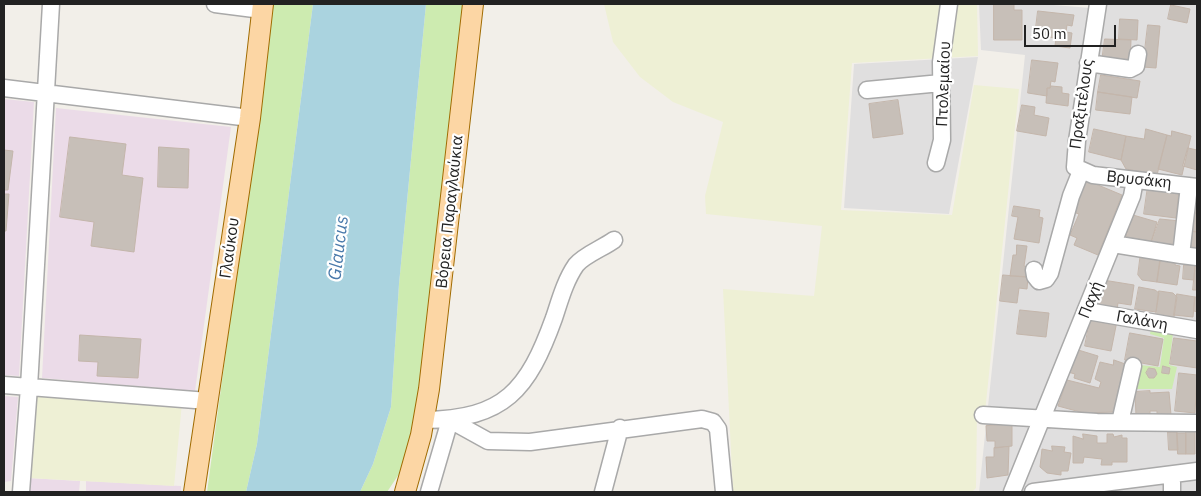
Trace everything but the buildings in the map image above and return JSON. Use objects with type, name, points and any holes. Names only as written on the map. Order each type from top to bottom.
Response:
[{"type":"main road","name":"Βόρεια Παραγλαύκια","points":[[405,492],[424,420],[439,314],[473,4]]},
{"type":"main road","name":"Γλαύκου","points":[[194,492],[250,118],[262,7]]},
{"type":"street","points":[[21,492],[30,387],[51,4]]},
{"type":"street","points":[[215,4],[262,7]]},
{"type":"street","name":"Πτολεμαίου","points":[[936,163],[942,132],[941,62],[949,4]]},
{"type":"street","name":"Πραξιτέλους","points":[[1081,171],[1076,168],[1074,163],[1098,4]]},
{"type":"street","points":[[1088,63],[1130,68],[1136,66],[1138,54]]},
{"type":"street","points":[[867,90],[941,83]]},
{"type":"street","points":[[4,88],[250,118]]},
{"type":"street","points":[[1034,270],[1035,276],[1039,281],[1046,279],[1050,273],[1071,196],[1081,171]]},
{"type":"street","name":"Βρυσάκη","points":[[1081,171],[1135,180],[1193,186]]},
{"type":"street","name":"Παχή","points":[[1012,492],[1087,311],[1132,196],[1135,180]]},
{"type":"street","points":[[1113,244],[1189,256],[1193,186]]},
{"type":"street","points":[[424,420],[450,420],[481,412],[496,406],[525,381],[540,356],[567,279],[572,271],[578,263],[614,240]]},
{"type":"street","name":"Γαλάνη","points":[[1087,311],[1197,330]]},
{"type":"street","points":[[1120,422],[1132,366]]},
{"type":"street","points":[[4,386],[208,401]]},
{"type":"street","points":[[983,415],[1120,422],[1197,422]]},
{"type":"street","points":[[450,420],[488,441],[530,442],[620,428],[702,419],[713,422],[718,429],[724,492]]},
{"type":"street","points":[[429,492],[450,420]]},
{"type":"street","points":[[603,492],[620,428]]},
{"type":"street","points":[[1033,492],[1197,471]]},
{"type":"street","points":[[1172,475],[1172,492]]},
{"type":"shaded area","points":[[979,4],[1041,4],[1103,9],[1104,4],[1197,4],[1197,492],[979,492],[1025,55],[981,50]]},
{"type":"shaded area","points":[[978,57],[949,214],[844,208],[854,64]]},
{"type":"shaded area","points":[[4,99],[34,102],[19,376],[4,375]]},
{"type":"shaded area","points":[[56,108],[231,127],[195,391],[42,378]]},
{"type":"shaded area","points":[[4,396],[18,397],[11,481],[4,482]]},
{"type":"shaded area","points":[[28,478],[80,481],[79,492],[27,492]]},
{"type":"shaded area","points":[[86,481],[181,486],[181,492],[86,492]]},
{"type":"green space","points":[[273,4],[313,4],[257,444],[246,492],[207,492]]},
{"type":"green space","points":[[426,4],[463,4],[429,324],[414,425],[399,474],[387,492],[360,492],[373,464],[391,407],[399,284]]},
{"type":"green space","points":[[604,4],[977,4],[978,56],[852,63],[841,210],[952,215],[974,85],[1019,89],[985,412],[977,413],[976,488],[972,492],[733,492],[723,289],[814,296],[822,226],[706,214],[705,196],[723,122],[673,102],[640,77],[613,42]]},
{"type":"green space","points":[[1151,329],[1173,333],[1169,365],[1177,367],[1172,389],[1135,389],[1139,365],[1160,367],[1164,338],[1150,334]]},
{"type":"green space","points":[[33,391],[182,403],[174,486],[28,478]]},
{"type":"water","name":"Glaucus","points":[[313,4],[426,4],[399,284],[391,407],[373,464],[360,492],[246,492],[257,444]]}]
